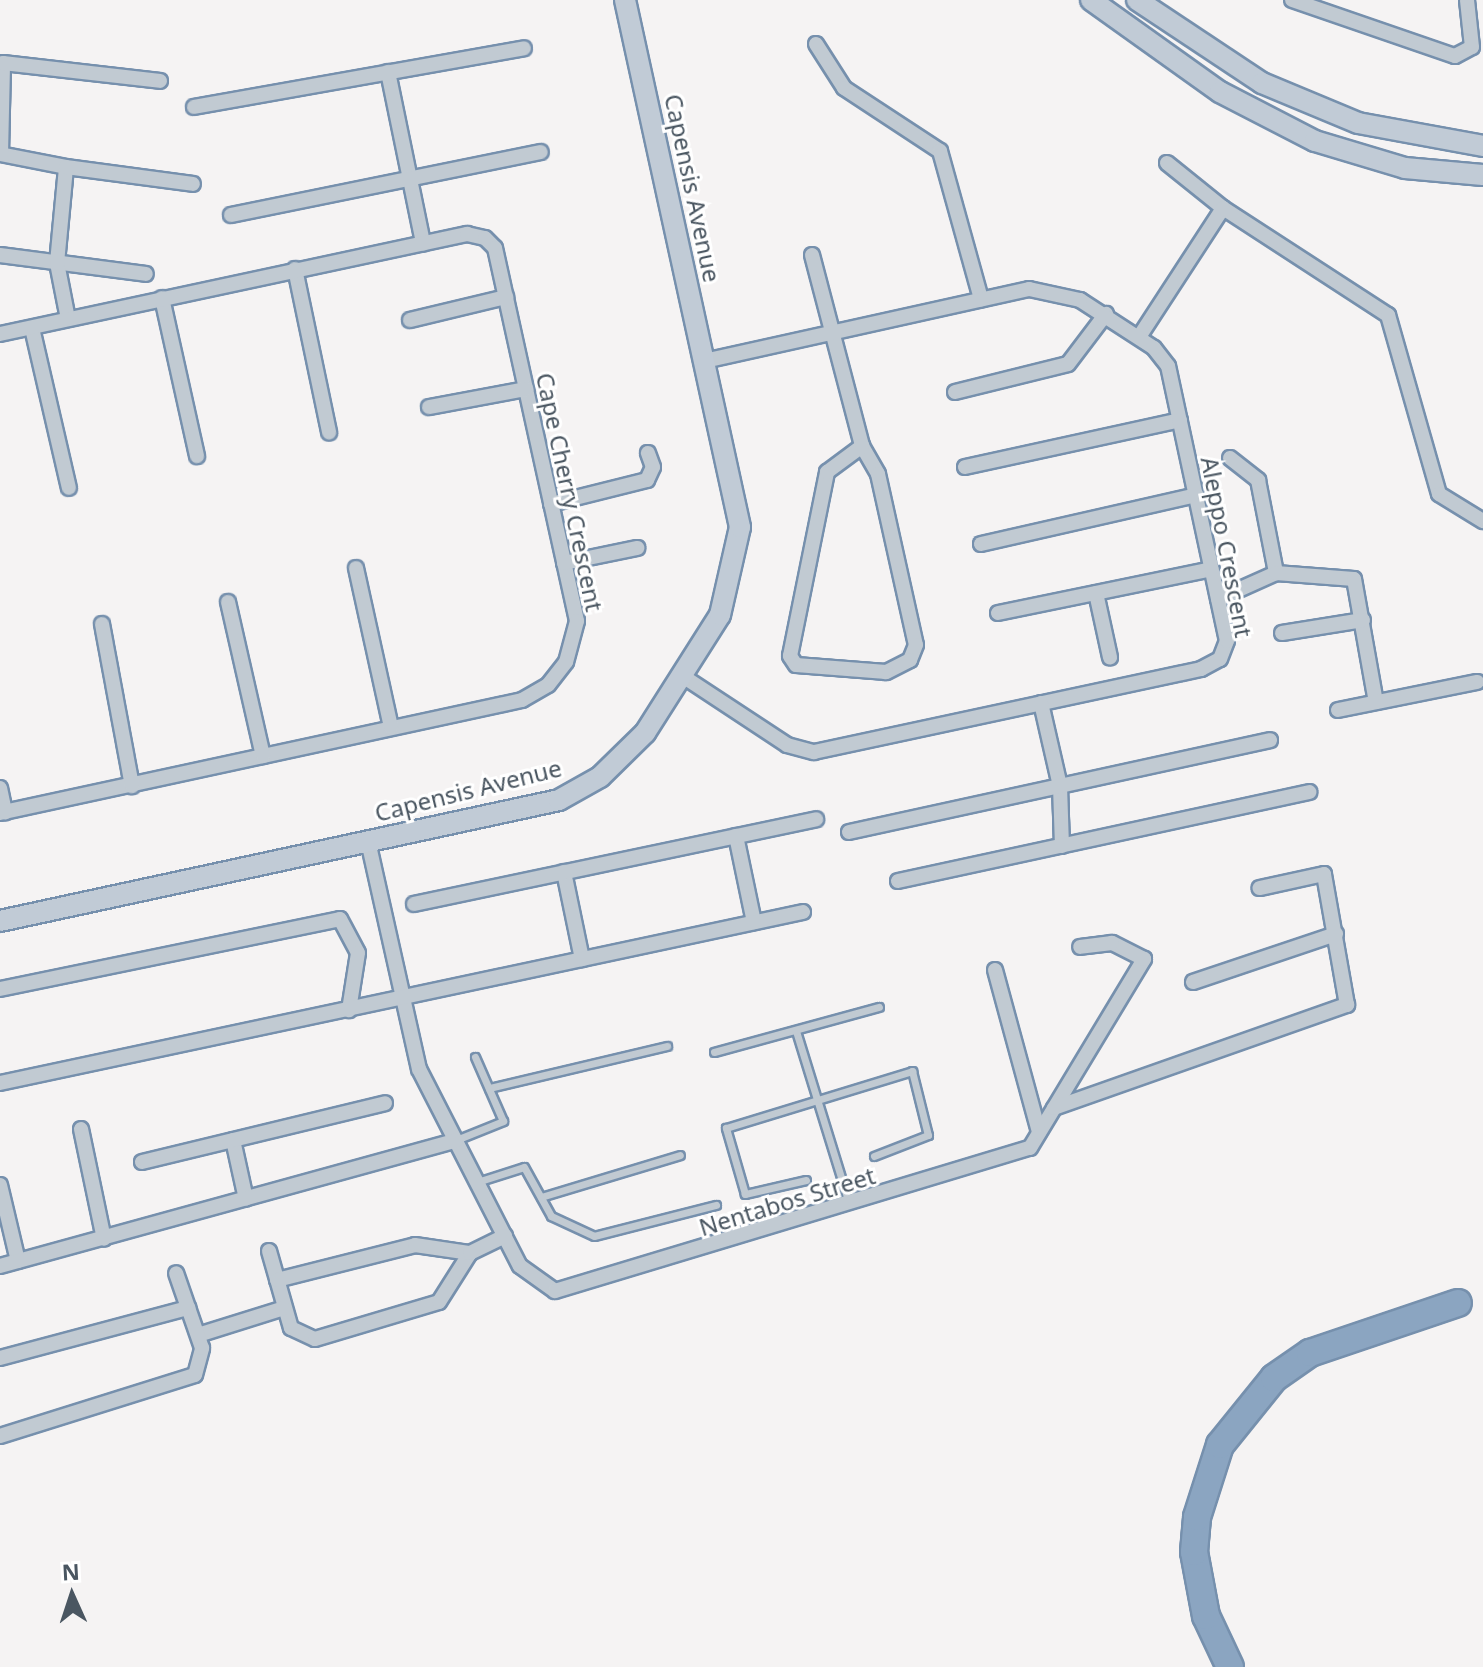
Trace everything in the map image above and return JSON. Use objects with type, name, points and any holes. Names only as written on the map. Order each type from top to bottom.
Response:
[{"type":"highway","points":[[1230,1667],[1206,1616],[1194,1552],[1197,1517],[1220,1445],[1274,1378],[1310,1353],[1458,1303]]},
{"type":"street","name":"Capensis Avenue","points":[[0,921],[574,794],[628,755],[720,615],[740,534],[625,0]]},
{"type":"street","points":[[1091,0],[1265,118],[1368,160],[1446,173],[1483,175]]},
{"type":"street","points":[[1137,0],[1262,83],[1358,123],[1483,146]]},
{"type":"street","points":[[1292,0],[1455,56],[1472,47],[1467,0]]},
{"type":"street","points":[[816,44],[840,84],[940,151],[981,299]]},
{"type":"street","points":[[194,107],[524,48]]},
{"type":"street","points":[[160,81],[1,63],[0,154],[66,167],[193,184]]},
{"type":"street","points":[[388,72],[423,243]]},
{"type":"street","points":[[231,215],[541,152]]},
{"type":"street","points":[[1167,163],[1223,208],[1388,315],[1439,494],[1483,521]]},
{"type":"street","points":[[66,167],[57,263],[68,319]]},
{"type":"street","points":[[1446,173],[1483,185]]},
{"type":"street","points":[[1139,337],[1223,208]]},
{"type":"street","name":"Cape Cherry Crescent","points":[[0,334],[467,234],[485,238],[495,248],[564,563],[576,641],[548,685],[522,700],[3,812]]},
{"type":"street","points":[[0,255],[146,274]]},
{"type":"street","points":[[812,255],[828,332],[862,446],[878,474],[914,653],[886,672],[796,665],[790,656],[827,472],[862,446]]},
{"type":"street","points":[[295,269],[329,432]]},
{"type":"street","name":"Aleppo Crescent","points":[[681,675],[787,745],[814,752],[1214,664],[1227,641],[1180,420],[1163,357],[1106,314],[1039,290],[981,299],[705,361]]},
{"type":"street","points":[[410,320],[506,297]]},
{"type":"street","points":[[162,298],[197,456]]},
{"type":"street","points":[[955,392],[1068,364],[1106,314]]},
{"type":"street","points":[[32,328],[69,488]]},
{"type":"street","points":[[429,407],[527,393]]},
{"type":"street","points":[[458,412],[527,393]]},
{"type":"street","points":[[965,467],[1180,420]]},
{"type":"street","points":[[551,504],[647,480],[653,467],[648,453]]},
{"type":"street","points":[[1230,458],[1258,480],[1276,573]]},
{"type":"street","points":[[981,544],[1196,495]]},
{"type":"street","points":[[564,563],[637,548]]},
{"type":"street","points":[[356,568],[391,727]]},
{"type":"street","points":[[998,613],[1212,569]]},
{"type":"street","points":[[1218,599],[1276,573],[1354,579],[1376,702]]},
{"type":"street","points":[[1096,593],[1110,657]]},
{"type":"street","points":[[228,602],[263,756]]},
{"type":"street","points":[[1282,633],[1363,620]]},
{"type":"street","points":[[102,624],[132,786]]},
{"type":"street","points":[[1338,710],[1477,682]]},
{"type":"street","points":[[1041,703],[1060,786],[1062,846]]},
{"type":"street","points":[[849,832],[1270,740]]},
{"type":"street","points":[[0,788],[3,812]]},
{"type":"street","points":[[898,881],[1309,792]]},
{"type":"street","points":[[414,904],[816,819]]},
{"type":"street","points":[[736,836],[754,922]]},
{"type":"street","points":[[269,1251],[284,1308],[295,1334],[325,1337],[439,1302],[470,1253],[505,1236],[416,1061],[368,841]]},
{"type":"street","points":[[564,872],[582,959]]},
{"type":"street","points":[[1054,1108],[1347,1005],[1324,874],[1260,888]]},
{"type":"street","points":[[0,1083],[803,912]]},
{"type":"street","points":[[0,989],[340,919],[358,953],[349,1010]]},
{"type":"street","points":[[1193,982],[1336,934]]},
{"type":"street","points":[[1039,1132],[1144,959],[1112,943],[1080,947]]},
{"type":"street","points":[[995,970],[1039,1132]]},
{"type":"street","points":[[142,1162],[385,1103]]},
{"type":"street","points":[[81,1129],[104,1239]]},
{"type":"street","name":"Nentabos Street","points":[[505,1236],[530,1278],[555,1291],[850,1205],[1030,1148],[1039,1132]]},
{"type":"street","points":[[233,1140],[246,1199]]},
{"type":"street","points":[[0,1266],[456,1140]]},
{"type":"street","points":[[0,1185],[18,1261]]},
{"type":"street","points":[[277,1280],[415,1245],[470,1253]]},
{"type":"street","points":[[0,1436],[190,1377],[203,1356],[176,1273]]},
{"type":"street","points":[[0,1358],[188,1308]]},
{"type":"street","points":[[198,1335],[284,1308]]},
{"type":"lane","points":[[714,1052],[879,1007]]},
{"type":"lane","points":[[796,1031],[850,1205]]},
{"type":"lane","points":[[489,1088],[667,1046]]},
{"type":"lane","points":[[456,1140],[502,1123],[475,1057]]},
{"type":"lane","points":[[806,1180],[745,1194],[724,1135],[731,1123],[914,1073],[928,1135],[874,1156]]},
{"type":"lane","points":[[541,1197],[680,1155]]},
{"type":"lane","points":[[477,1182],[521,1166],[563,1226],[594,1236],[716,1205]]}]
